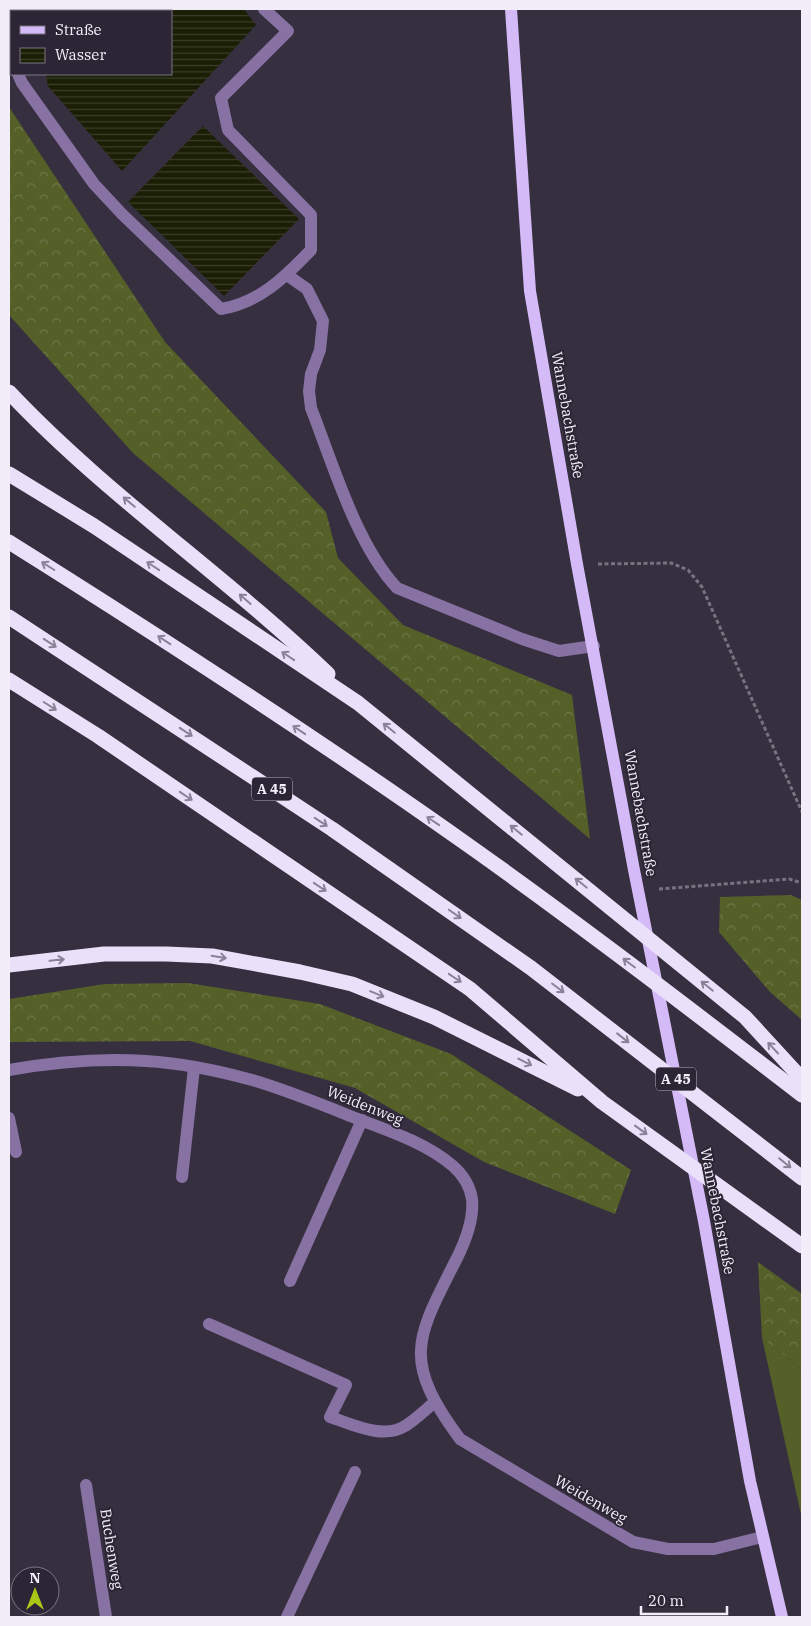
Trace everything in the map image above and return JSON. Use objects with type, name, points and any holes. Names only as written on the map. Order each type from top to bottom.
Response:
[{"type":"highway","points":[[9,392],[66,448],[291,639],[358,703]]},
{"type":"highway","points":[[9,474],[94,526],[358,703],[745,1016],[802,1079]]},
{"type":"highway","points":[[9,542],[275,713],[568,916],[802,1095]]},
{"type":"highway","name":"A 45","points":[[9,617],[332,829],[524,962],[802,1178]]},
{"type":"highway","points":[[9,680],[98,736],[470,989],[602,1102],[802,1246]]},
{"type":"highway","points":[[9,965],[104,954],[212,956],[300,972],[352,984],[434,1016],[602,1102]]},
{"type":"main road","name":"Wannebachstraße","points":[[511,9],[530,291],[638,890],[704,1221],[762,1537],[782,1617]]},
{"type":"street","points":[[18,75],[22,83],[94,184],[122,214],[221,309],[235,307],[274,287],[311,250],[311,216],[228,130],[221,98],[288,31],[264,9]]},
{"type":"street","points":[[287,275],[307,289],[323,321],[320,350],[311,374],[308,391],[311,408],[356,524],[383,573],[397,588],[522,640],[559,651],[594,646]]},
{"type":"street","name":"Weidenweg","points":[[9,1070],[67,1062],[148,1061],[251,1080],[362,1120],[412,1141],[452,1165],[462,1175],[472,1198],[472,1209],[465,1242],[428,1314],[420,1342],[423,1374],[435,1402],[460,1439],[633,1542],[668,1549],[714,1549],[762,1537]]},
{"type":"street","points":[[182,1177],[194,1068]]},
{"type":"street","points":[[9,1118],[16,1152]]},
{"type":"street","points":[[290,1281],[362,1120]]},
{"type":"street","points":[[210,1324],[346,1385],[330,1417],[357,1427],[385,1432],[403,1427],[435,1402]]},
{"type":"street","points":[[286,1617],[355,1472]]},
{"type":"street","name":"Buchenweg","points":[[86,1485],[106,1617]]},
{"type":"path","points":[[578,564],[671,563],[688,570],[702,587],[802,812]]},
{"type":"path","points":[[638,890],[789,879],[802,883]]},
{"type":"green space","points":[[9,107],[165,342],[326,512],[338,558],[403,625],[572,695],[590,839],[133,453],[9,315]]},
{"type":"green space","points":[[791,895],[802,900],[802,1020],[770,992],[719,932],[720,897]]},
{"type":"green space","points":[[188,983],[320,1004],[451,1054],[631,1170],[615,1214],[484,1162],[355,1088],[190,1041],[9,1042],[9,999],[105,984]]},
{"type":"green space","points":[[758,1262],[802,1294],[802,1370],[762,1338]]},
{"type":"green space","points":[[762,1338],[802,1370],[802,1519]]},
{"type":"water","points":[[244,9],[256,25],[122,171],[48,86],[46,75],[172,75],[172,10],[36,10]]},
{"type":"water","points":[[203,126],[299,219],[224,296],[128,202]]}]
